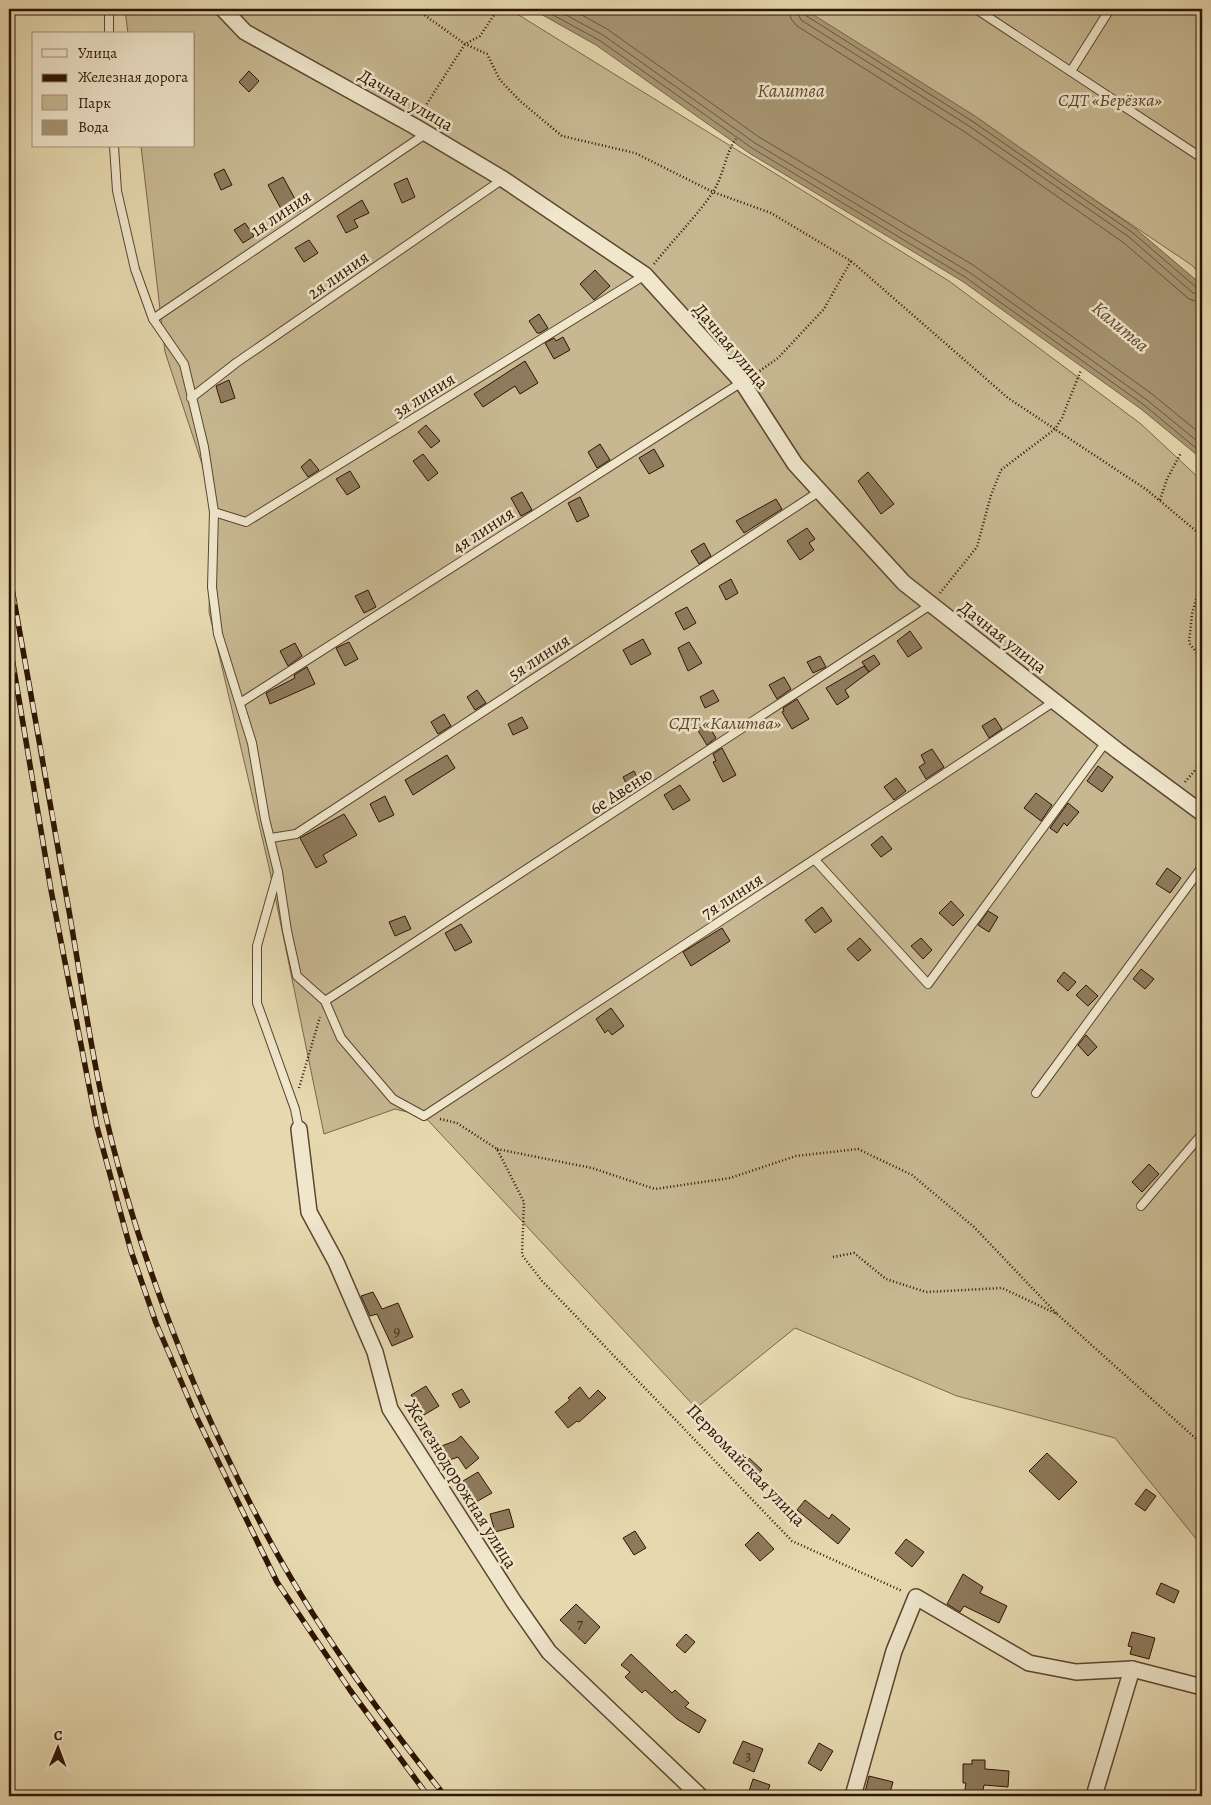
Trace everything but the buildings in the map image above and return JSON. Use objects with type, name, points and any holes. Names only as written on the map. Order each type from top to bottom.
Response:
[{"type":"street","name":"Дачная улица","points":[[223,9],[245,32],[420,129],[504,179],[645,275],[742,382],[795,464],[904,583],[1106,742],[1202,813]]},
{"type":"street","name":"Железнодорожная улица","points":[[299,1129],[309,1212],[336,1262],[375,1352],[390,1410],[514,1602],[549,1652],[700,1796]]},
{"type":"street","points":[[853,1796],[894,1651],[916,1598],[1029,1663],[1076,1672],[1132,1669],[1202,1687]]},
{"type":"street","points":[[1094,1796],[1132,1669]]},
{"type":"lane","points":[[109,9],[109,32]]},
{"type":"lane","points":[[976,9],[1202,158]]},
{"type":"lane","points":[[1071,71],[1110,9]]},
{"type":"lane","name":"1я линия","points":[[153,318],[420,129]]},
{"type":"lane","points":[[114,148],[117,191],[136,269],[153,318],[184,364],[190,398],[204,448],[214,512],[212,588],[218,634],[252,743],[265,819],[272,838],[287,931],[297,976],[325,1001],[341,1038],[393,1099],[424,1116]]},
{"type":"lane","name":"2я линия","points":[[190,398],[236,363],[504,179]]},
{"type":"lane","name":"3я линия","points":[[214,512],[246,522],[645,275]]},
{"type":"lane","name":"4я линия","points":[[240,703],[742,382]]},
{"type":"lane","name":"5я линия","points":[[272,838],[296,834],[820,491]]},
{"type":"lane","name":"6е Авеню","points":[[325,1001],[932,604]]},
{"type":"lane","name":"7я линия","points":[[424,1116],[1055,701]]},
{"type":"lane","points":[[815,860],[928,984],[1106,742]]},
{"type":"lane","points":[[1036,1093],[1202,867]]},
{"type":"lane","points":[[278,872],[257,946],[257,1003],[294,1107],[299,1129]]},
{"type":"lane","points":[[1141,1206],[1202,1134]]},
{"type":"path","points":[[416,9],[465,44],[486,54],[500,80],[513,94],[562,136],[635,153],[713,192],[771,213],[851,261],[1008,398],[1110,464],[1160,500],[1202,536]]},
{"type":"path","points":[[420,129],[465,44],[480,36],[498,9]]},
{"type":"path","points":[[645,275],[713,192],[724,170],[731,145],[736,139]]},
{"type":"path","points":[[742,382],[778,358],[824,309],[851,261]]},
{"type":"path","points":[[932,604],[977,547],[991,495],[1001,470],[1055,429],[1062,418],[1081,370]]},
{"type":"path","points":[[1160,500],[1167,478],[1181,453]]},
{"type":"path","points":[[1202,579],[1192,614],[1189,644],[1202,659]]},
{"type":"path","points":[[1176,793],[1202,762]]},
{"type":"path","points":[[294,1107],[325,1001]]},
{"type":"path","name":"Первомайская улица","points":[[424,1116],[457,1122],[497,1149],[524,1202],[522,1255],[542,1281],[792,1541],[916,1598]]},
{"type":"path","points":[[497,1149],[592,1168],[655,1189],[730,1178],[796,1156],[858,1149],[912,1175],[974,1227],[1057,1314],[1202,1444]]},
{"type":"path","points":[[833,1257],[854,1253],[886,1279],[926,1292],[1002,1288],[1057,1314]]},
{"type":"green space","name":"СДТ «Калитва»","points":[[125,9],[509,9],[949,281],[1141,424],[1202,481],[1202,1543],[1197,1540],[1115,1438],[957,1396],[795,1328],[696,1408],[424,1116],[395,1109],[324,1134],[269,867],[209,612],[212,494],[165,352],[141,148],[195,148],[195,32],[128,32]]},
{"type":"green space","name":"СДТ «Берёзка»","points":[[788,9],[1202,9],[1202,278],[1193,266],[1003,138]]},
{"type":"water","name":"Калитва","points":[[532,9],[804,9],[975,116],[1136,229],[1202,285],[1202,459],[1141,409],[962,281],[749,153],[596,45]]},
{"type":"railway","points":[[9,572],[90,1039],[110,1134],[131,1212],[146,1258],[199,1396],[241,1485],[282,1563],[325,1632],[371,1699],[445,1796]]},
{"type":"railway","points":[[9,640],[51,890],[97,1127],[131,1251],[156,1323],[196,1416],[277,1582],[350,1690],[428,1796]]}]
